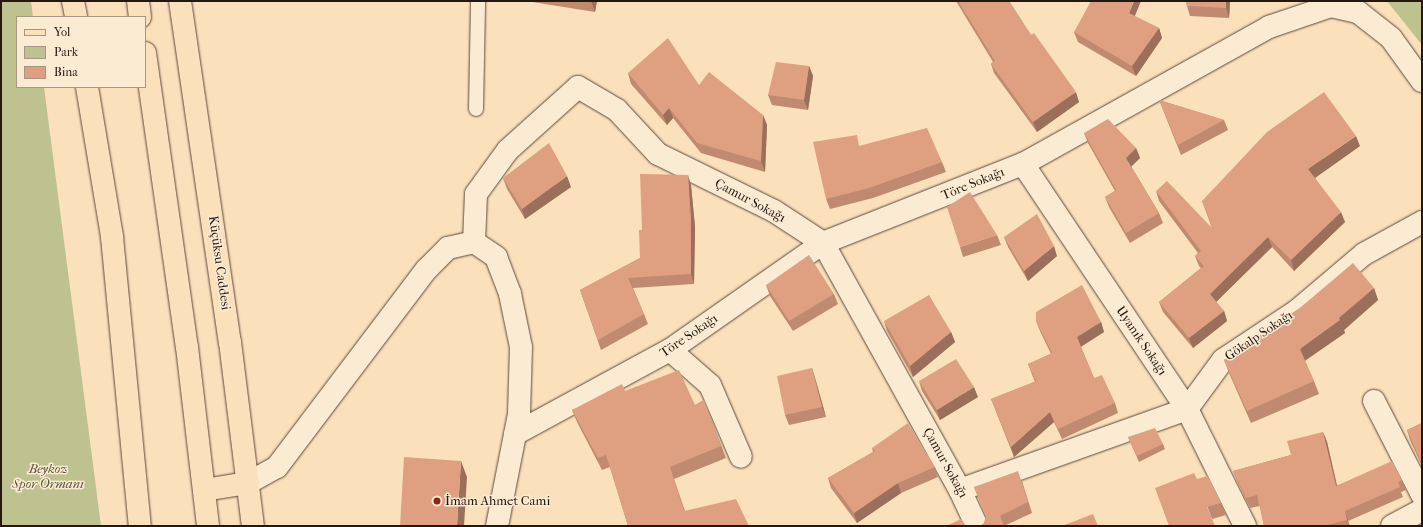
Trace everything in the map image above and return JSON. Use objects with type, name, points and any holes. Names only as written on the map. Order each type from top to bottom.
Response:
[{"type":"main road","points":[[73,1],[76,16]]},
{"type":"main road","points":[[138,1],[140,16]]},
{"type":"main road","name":"Küçüksu Caddesi","points":[[180,1],[230,342],[254,526]]},
{"type":"main road","points":[[146,61],[187,347],[208,526]]},
{"type":"main road","points":[[87,88],[112,237],[140,526]]},
{"type":"main road","points":[[204,490],[248,483]]},
{"type":"street","name":"Töre Sokağı","points":[[515,434],[670,350],[823,243],[1023,164],[1268,27],[1331,6],[1358,12],[1391,38],[1422,81]]},
{"type":"street","name":"Çamur Sokağı","points":[[474,242],[476,194],[508,150],[578,87],[617,110],[658,154],[774,211],[823,243],[960,490],[977,526]]},
{"type":"street","name":"Uyanık Sokağı","points":[[1023,164],[1187,409],[1245,526]]},
{"type":"street","name":"Gökalp Sokağı","points":[[1187,409],[1223,360],[1298,310],[1364,254],[1422,222]]},
{"type":"street","points":[[248,483],[277,467],[427,269],[448,248],[474,242],[496,257],[510,294],[521,346],[519,414],[497,526]]},
{"type":"street","points":[[670,350],[710,385],[741,457]]},
{"type":"street","points":[[1374,401],[1422,495]]},
{"type":"street","points":[[960,490],[1187,409]]},
{"type":"street","points":[[1392,526],[1422,510]]},
{"type":"lane","points":[[476,109],[478,1]]},
{"type":"green space","name":"Beykoz Spor Ormanı","points":[[1,1],[31,1],[33,16],[16,16],[16,88],[44,88],[101,526],[1,526]]},
{"type":"green space","points":[[1387,1],[1422,1],[1422,45]]},
{"type":"building","points":[[958,1],[1009,1],[1031,35],[1034,33],[1076,92],[1033,122],[991,64],[995,61]]},
{"type":"building","points":[[1091,1],[1134,1],[1129,13],[1159,28],[1132,66],[1074,32]]},
{"type":"building","points":[[1186,1],[1226,1],[1226,8],[1187,6]]},
{"type":"building","points":[[668,38],[699,85],[709,72],[763,115],[761,161],[697,143],[669,108],[663,115],[628,73]]},
{"type":"building","points":[[776,62],[809,66],[804,100],[768,95]]},
{"type":"building","points":[[1324,92],[1356,136],[1308,169],[1341,212],[1291,260],[1268,237],[1210,294],[1224,311],[1189,338],[1159,302],[1204,266],[1195,256],[1201,251],[1156,191],[1167,181],[1213,229],[1202,201],[1267,132]]},
{"type":"building","points":[[1159,100],[1224,120],[1178,145]]},
{"type":"building","points":[[1108,119],[1136,148],[1126,158],[1159,213],[1126,233],[1105,197],[1116,190],[1084,133]]},
{"type":"building","points":[[927,128],[942,162],[869,188],[826,199],[813,142],[857,135],[859,146]]},
{"type":"building","points":[[549,143],[567,176],[522,209],[503,178]]},
{"type":"building","points":[[640,174],[688,175],[691,217],[691,274],[628,278],[644,314],[598,340],[580,290],[640,258],[639,230],[642,230]]},
{"type":"building","points":[[970,192],[997,235],[960,247],[947,207]]},
{"type":"building","points":[[1037,214],[1054,246],[1024,271],[1004,237]]},
{"type":"building","points":[[809,255],[834,294],[789,321],[766,285]]},
{"type":"building","points":[[1353,263],[1374,288],[1339,318],[1340,320],[1300,349],[1314,381],[1247,411],[1224,360],[1301,307]]},
{"type":"building","points":[[1082,285],[1101,322],[1077,337],[1094,378],[1102,375],[1115,403],[1058,429],[1050,412],[1011,447],[991,399],[1036,381],[1028,364],[1052,353],[1036,321],[1036,312]]},
{"type":"building","points":[[929,295],[951,332],[910,366],[884,321]]},
{"type":"building","points":[[956,359],[974,387],[937,410],[919,381]]},
{"type":"building","points":[[812,368],[822,407],[785,415],[777,376]]},
{"type":"building","points":[[679,370],[695,405],[704,400],[721,446],[670,467],[684,511],[736,499],[749,526],[628,526],[606,455],[598,458],[572,410],[622,384],[625,391]]},
{"type":"building","points":[[908,423],[935,467],[898,483],[854,513],[828,478],[875,451],[872,448]]},
{"type":"building","points":[[1422,423],[1422,464],[1407,430]]},
{"type":"building","points":[[1155,428],[1163,444],[1137,456],[1128,437]]},
{"type":"building","points":[[1323,432],[1336,486],[1392,461],[1402,480],[1398,482],[1400,487],[1345,511],[1347,520],[1323,526],[1264,526],[1257,495],[1246,498],[1233,471],[1291,455],[1287,441]]},
{"type":"building","name":"İmam Ahmet Cami","points":[[404,457],[461,461],[457,526],[400,526]]},
{"type":"building","points":[[1018,471],[1028,502],[1000,516],[1004,526],[980,526],[984,523],[986,517],[974,487]]},
{"type":"building","points":[[1194,473],[1197,479],[1208,476],[1221,503],[1207,507],[1215,526],[1169,526],[1155,488]]},
{"type":"building","points":[[1093,514],[1098,526],[1062,526]]},
{"type":"building","points":[[961,519],[966,526],[946,526]]},
{"type":"place","name":"İmam Ahmet Cami","points":[[437,501]]}]
